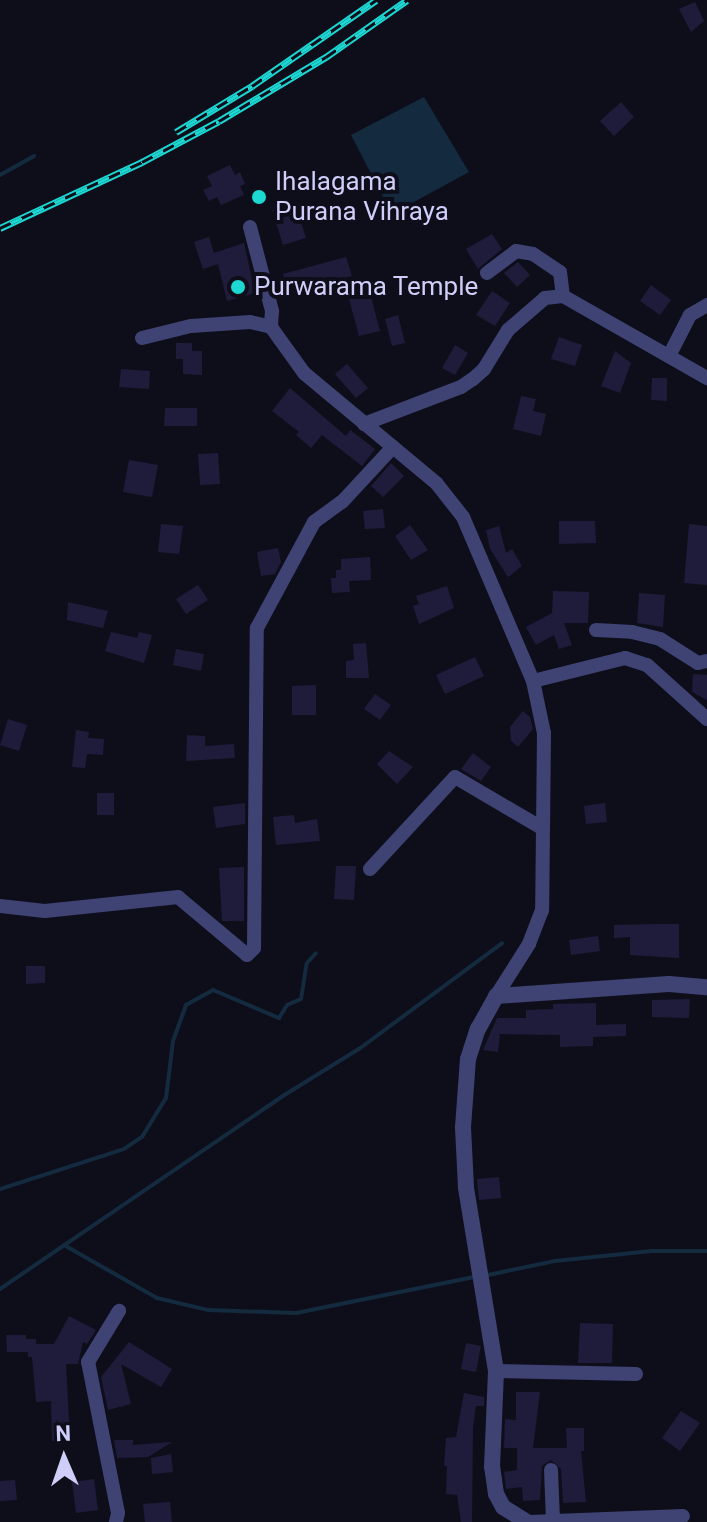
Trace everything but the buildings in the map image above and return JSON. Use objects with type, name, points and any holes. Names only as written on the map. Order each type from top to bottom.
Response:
[{"type":"street","points":[[250,227],[272,311],[271,327],[304,373],[437,484],[463,517],[533,681],[544,733],[542,910],[529,944],[478,1029],[468,1059],[464,1091],[466,1187],[496,1371],[492,1446],[496,1494],[503,1507],[528,1522],[683,1516]]},
{"type":"street","points":[[487,273],[516,251],[533,254],[560,272],[563,296]]},
{"type":"street","points":[[364,424],[461,387],[484,369],[508,330],[545,298],[563,296],[707,378]]},
{"type":"street","points":[[669,356],[690,315],[707,305]]},
{"type":"street","points":[[142,338],[218,323],[250,322],[271,327]]},
{"type":"street","points":[[0,906],[45,911],[178,897],[247,955],[254,948],[257,628],[314,522],[342,502],[393,447]]},
{"type":"street","points":[[596,630],[632,632],[660,639],[698,663],[707,661]]},
{"type":"street","points":[[533,681],[625,658],[647,665],[707,719]]},
{"type":"street","points":[[370,869],[455,777],[542,828]]},
{"type":"street","points":[[496,996],[705,984]]},
{"type":"street","points":[[116,1522],[118,1513],[88,1362],[119,1311]]},
{"type":"street","points":[[496,1371],[636,1374]]},
{"type":"street","points":[[551,1470],[553,1519]]},
{"type":"water","points":[[424,97],[469,172],[392,214],[351,135]]},
{"type":"waterway","points":[[0,175],[34,156]]},
{"type":"waterway","points":[[0,1289],[286,1094],[359,1049],[502,943]]},
{"type":"waterway","points":[[0,1189],[124,1149],[142,1137],[166,1098],[173,1041],[186,1005],[213,990],[279,1018],[287,1005],[301,999],[307,963],[316,953]]},
{"type":"waterway","points":[[64,1245],[157,1298],[208,1310],[296,1313],[475,1277]]},
{"type":"waterway","points":[[483,1276],[555,1261],[651,1251],[707,1251]]},
{"type":"railway","points":[[176,132],[252,86],[376,0]]},
{"type":"railway","points":[[0,228],[142,162],[219,121],[326,57],[407,0]]},
{"type":"place","name":"Ihalagama Purana Vihraya","points":[[259,197]]},
{"type":"place","name":"Purwarama Temple","points":[[238,287]]}]
